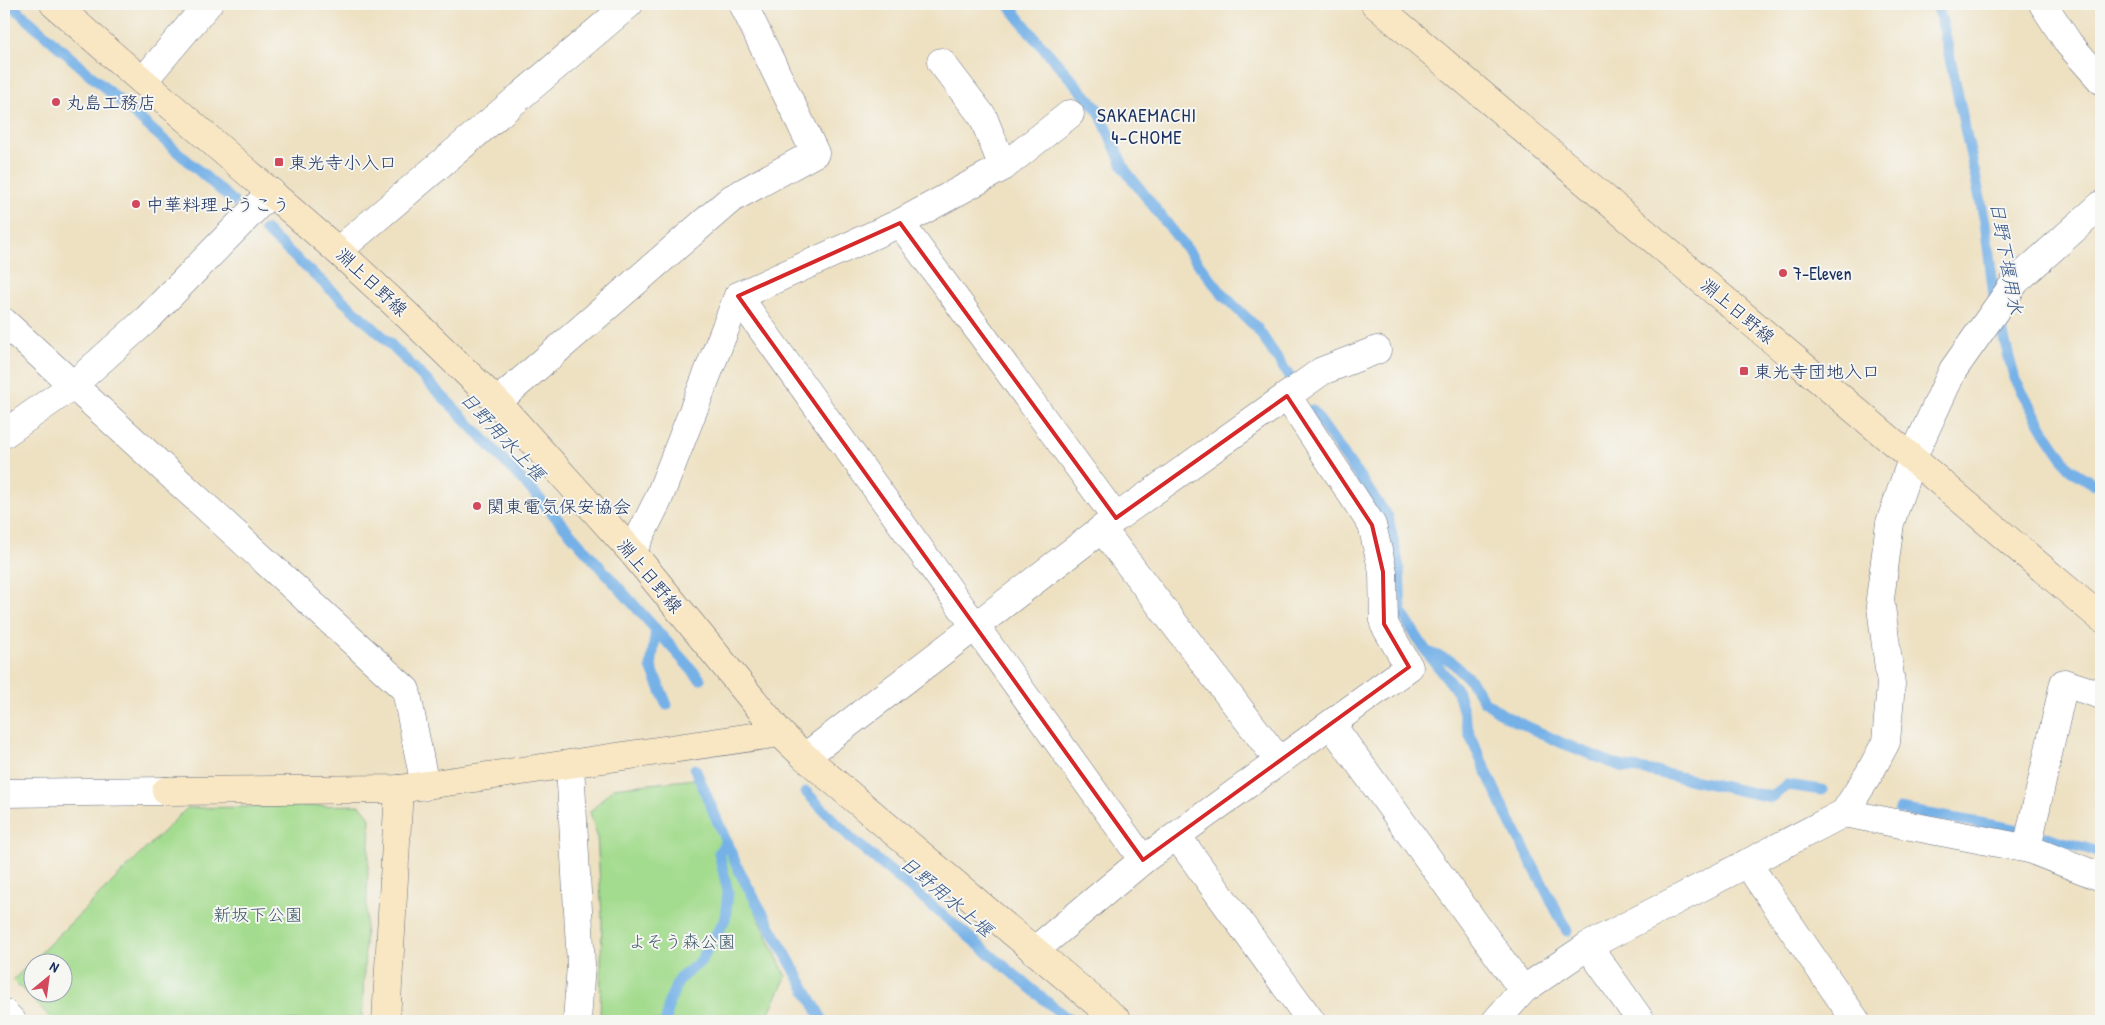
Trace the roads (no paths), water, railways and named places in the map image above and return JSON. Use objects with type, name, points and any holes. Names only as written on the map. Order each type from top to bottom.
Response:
[{"type":"main road","name":"淵上日野線","points":[[54,4],[338,251],[497,402],[632,552],[780,733],[805,757],[1118,1021]]},
{"type":"main road","name":"淵上日野線","points":[[1375,4],[2101,618]]},
{"type":"main road","points":[[166,791],[412,788],[780,733]]},
{"type":"main road","points":[[386,1021],[412,788]]},
{"type":"street","points":[[144,81],[208,4]]},
{"type":"street","points":[[338,251],[629,4]]},
{"type":"street","points":[[497,402],[731,199],[815,153],[743,4]]},
{"type":"street","points":[[2043,4],[2069,44],[2101,80]]},
{"type":"street","points":[[942,62],[983,117],[1003,167]]},
{"type":"street","points":[[632,552],[658,500],[738,296],[900,223],[1003,167],[1070,114]]},
{"type":"street","points":[[4,434],[72,386],[147,319],[271,192]]},
{"type":"street","points":[[1496,1021],[1523,990],[1588,946],[1844,813],[1870,774],[1886,742],[1891,684],[1880,599],[1890,523],[1912,459],[1953,370],[2016,281],[2101,205]]},
{"type":"street","points":[[900,223],[1109,524],[1280,761]]},
{"type":"street","points":[[738,296],[1143,860]]},
{"type":"street","points":[[4,322],[406,690],[412,788]]},
{"type":"street","points":[[805,757],[1109,524],[1322,371],[1377,350]]},
{"type":"street","points":[[1034,951],[1143,860],[1409,667],[1384,624],[1382,572],[1372,525],[1287,396]]},
{"type":"street","points":[[2027,848],[2064,683],[2101,695]]},
{"type":"street","points":[[1331,724],[1523,990]]},
{"type":"street","points":[[570,765],[581,965],[576,1021]]},
{"type":"street","points":[[4,794],[166,791]]},
{"type":"street","points":[[1844,813],[2027,848],[2101,877]]},
{"type":"street","points":[[1177,836],[1311,1021]]},
{"type":"street","points":[[1746,863],[1856,1021]]},
{"type":"street","points":[[1588,946],[1641,1021]]},
{"type":"street","points":[[4,1013],[12,1021]]},
{"type":"waterway","name":"日野用水上堰","points":[[10,4],[233,201]]},
{"type":"waterway","points":[[1008,4],[1034,37],[1099,111],[1125,170],[1223,295],[1257,328],[1293,382]]},
{"type":"waterway","name":"日野下堰用水","points":[[1937,4],[1985,222],[1995,304],[2015,380],[2045,432],[2070,469],[2092,483],[2101,486]]},
{"type":"waterway","name":"日野用水上堰","points":[[265,230],[380,334],[454,408],[528,486],[700,679]]},
{"type":"waterway","points":[[1312,410],[1388,517],[1399,568],[1401,612],[1426,651],[1458,692],[1470,736],[1505,812],[1567,931]]},
{"type":"waterway","points":[[656,629],[651,667],[667,705]]},
{"type":"waterway","points":[[1428,652],[1451,661],[1471,681],[1484,701],[1505,716],[1562,743],[1620,766],[1771,797],[1787,785],[1822,790]]},
{"type":"waterway","points":[[695,769],[739,871],[823,1021]]},
{"type":"waterway","name":"日野用水上堰","points":[[806,792],[853,840],[1070,1021]]},
{"type":"waterway","points":[[1899,809],[2015,829]]},
{"type":"waterway","points":[[2046,837],[2101,854]]},
{"type":"waterway","points":[[666,1021],[669,1002],[679,979],[700,962],[725,919],[728,892],[719,853],[726,841]]},
{"type":"place","name":"丸島工務店","points":[[56,102]]},
{"type":"place","name":"東光寺小入口","points":[[279,162]]},
{"type":"place","name":"中華料理ようこう","points":[[136,204]]},
{"type":"place","name":"7-Eleven","points":[[1783,273]]},
{"type":"place","name":"東光寺団地入口","points":[[1744,371]]},
{"type":"place","name":"関東電気保安協会","points":[[477,506]]},
{"type":"district","name":"SAKAEMACHI 4-CHOME","points":[[1147,126]]},
{"type":"park label","name":"新坂下公園","points":[[258,914]]},
{"type":"park label","name":"よそう森公園","points":[[682,941]]}]
